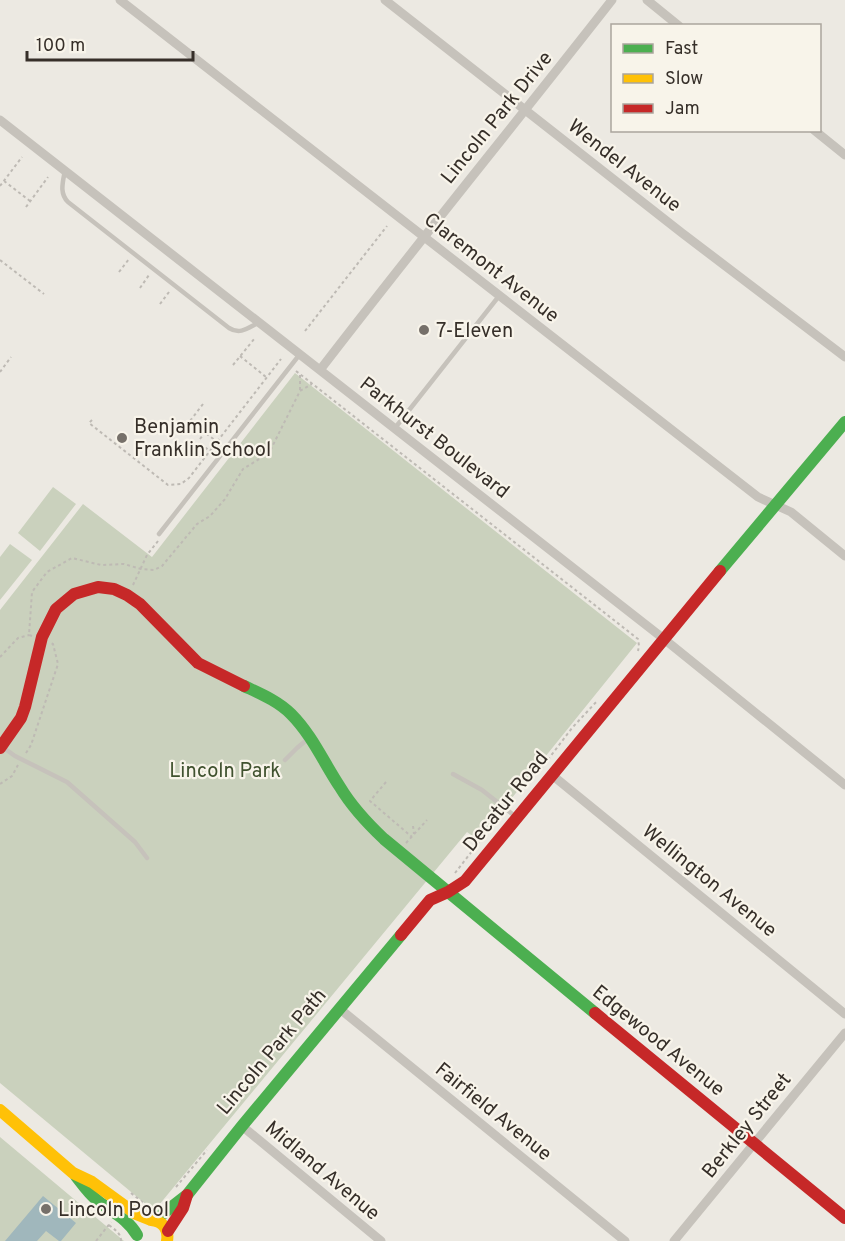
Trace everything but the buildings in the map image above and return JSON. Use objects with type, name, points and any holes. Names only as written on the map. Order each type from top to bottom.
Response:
[{"type":"street","name":"Claremont Avenue","points":[[120,0],[758,497],[791,512],[845,556]]},
{"type":"street","name":"Wendel Avenue","points":[[385,0],[845,357]]},
{"type":"street","name":"Lincoln Park Drive","points":[[320,370],[612,0]]},
{"type":"street","points":[[647,0],[677,24]]},
{"type":"street","name":"Parkhurst Boulevard","points":[[0,120],[664,639],[845,785]]},
{"type":"street","points":[[816,132],[845,155]]},
{"type":"street","name":"Decatur Road","points":[[137,1239],[138,1230],[143,1223],[163,1216],[187,1195],[430,900],[465,881],[845,422]]},
{"type":"street","name":"Edgewood Avenue","points":[[1,747],[14,729],[25,707],[42,637],[56,609],[74,594],[98,587],[114,589],[128,595],[140,604],[198,663],[247,686],[282,706],[309,738],[354,809],[382,837],[845,1218]]},
{"type":"street","name":"Wellington Avenue","points":[[552,775],[845,1014]]},
{"type":"street","name":"Fairfield Avenue","points":[[340,1008],[625,1241]]},
{"type":"street","name":"Berkley Street","points":[[674,1241],[845,1033]]},
{"type":"street","points":[[0,1110],[74,1173],[92,1182],[136,1214],[163,1224],[168,1237]]},
{"type":"street","name":"Midland Avenue","points":[[242,1126],[381,1241]]},
{"type":"street","points":[[74,1173],[85,1189],[99,1202],[129,1221],[137,1239]]},
{"type":"street","name":"Decatur Road","points":[[168,1237],[187,1195]]},
{"type":"lane","points":[[65,170],[62,190],[68,202],[229,328],[238,332],[259,322]]},
{"type":"lane","points":[[395,428],[500,295]]},
{"type":"lane","points":[[159,534],[300,354]]},
{"type":"lane","points":[[285,760],[309,738]]},
{"type":"lane","points":[[1,747],[67,782],[135,842],[147,858]]},
{"type":"lane","points":[[453,774],[482,790],[518,819]]},
{"type":"path","points":[[0,186],[22,157]]},
{"type":"path","points":[[26,207],[48,177]]},
{"type":"path","points":[[4,181],[30,201]]},
{"type":"path","points":[[305,331],[336,288],[387,226]]},
{"type":"path","points":[[368,241],[372,245]]},
{"type":"path","points":[[119,272],[129,259]]},
{"type":"path","points":[[0,260],[44,294]]},
{"type":"path","points":[[350,264],[354,267]]},
{"type":"path","points":[[140,288],[149,276]]},
{"type":"path","points":[[160,304],[170,291]]},
{"type":"path","points":[[315,308],[319,312]]},
{"type":"path","points":[[233,365],[255,338]]},
{"type":"path","points":[[240,356],[267,377]]},
{"type":"path","points":[[0,372],[11,357]]},
{"type":"path","points":[[92,420],[89,423],[168,485],[174,485],[186,481],[281,359]]},
{"type":"path","points":[[294,370],[640,640],[638,652]]},
{"type":"path","points":[[29,635],[32,592],[47,572],[72,558],[101,565],[124,564],[141,569],[154,570],[162,566],[197,524],[210,516],[225,498],[243,469],[268,453],[300,391],[300,375]]},
{"type":"path","points":[[300,391],[312,384]]},
{"type":"path","points":[[203,404],[190,421],[217,441]]},
{"type":"path","points":[[200,439],[206,432]]},
{"type":"path","points":[[195,453],[202,444],[204,446],[199,456],[206,448],[210,451]]},
{"type":"path","points":[[130,590],[147,555],[153,549]]},
{"type":"path","points":[[0,657],[18,638],[29,635],[42,637],[53,644],[58,664],[31,745],[12,776],[0,784]]},
{"type":"path","points":[[537,774],[600,696]]},
{"type":"path","points":[[386,782],[370,801],[413,835]]},
{"type":"path","points":[[455,873],[503,812]]},
{"type":"path","points":[[403,847],[427,820]]},
{"type":"path","points":[[413,826],[413,835]]},
{"type":"path","points":[[173,1191],[209,1148]]},
{"type":"path","points":[[131,1193],[148,1207]]},
{"type":"path","points":[[96,1241],[109,1226],[118,1232],[121,1241]]},
{"type":"green space","name":"Lincoln Park","points":[[295,373],[637,643],[478,840],[467,832],[154,1211],[0,1083],[0,610],[83,504],[152,557]]},
{"type":"green space","points":[[53,487],[76,504],[40,551],[18,533]]},
{"type":"green space","points":[[10,544],[32,560],[0,600],[0,557]]},
{"type":"green space","points":[[0,1137],[124,1241],[0,1241]]},
{"type":"water","name":"Lincoln Pool","points":[[43,1196],[76,1223],[61,1241],[46,1231],[37,1241],[5,1241]]},
{"type":"traffic: fast","points":[[720,571],[845,422]]},
{"type":"traffic: fast","points":[[244,686],[275,702],[291,714],[312,740],[350,801],[384,839],[595,1013]]},
{"type":"traffic: fast","points":[[155,1220],[187,1195],[401,935]]},
{"type":"traffic: fast","points":[[76,1176],[98,1201],[124,1220],[137,1235]]},
{"type":"traffic: slow","points":[[0,1110],[73,1173],[92,1182],[136,1214],[151,1220]]},
{"type":"traffic: slow","points":[[151,1220],[164,1226],[167,1241]]},
{"type":"traffic: jam","points":[[401,935],[430,900],[465,881],[720,571]]},
{"type":"traffic: jam","points":[[0,748],[21,718],[42,637],[56,609],[74,594],[98,587],[114,589],[127,595],[140,604],[198,663],[244,686]]},
{"type":"traffic: jam","points":[[595,1013],[845,1218]]},
{"type":"traffic: jam","points":[[168,1231],[183,1208],[187,1195]]},
{"type":"place","name":"7-Eleven","points":[[424,330]]},
{"type":"place","name":"Benjamin Franklin School","points":[[122,438]]},
{"type":"place","name":"Lincoln Pool","points":[[46,1209]]}]
